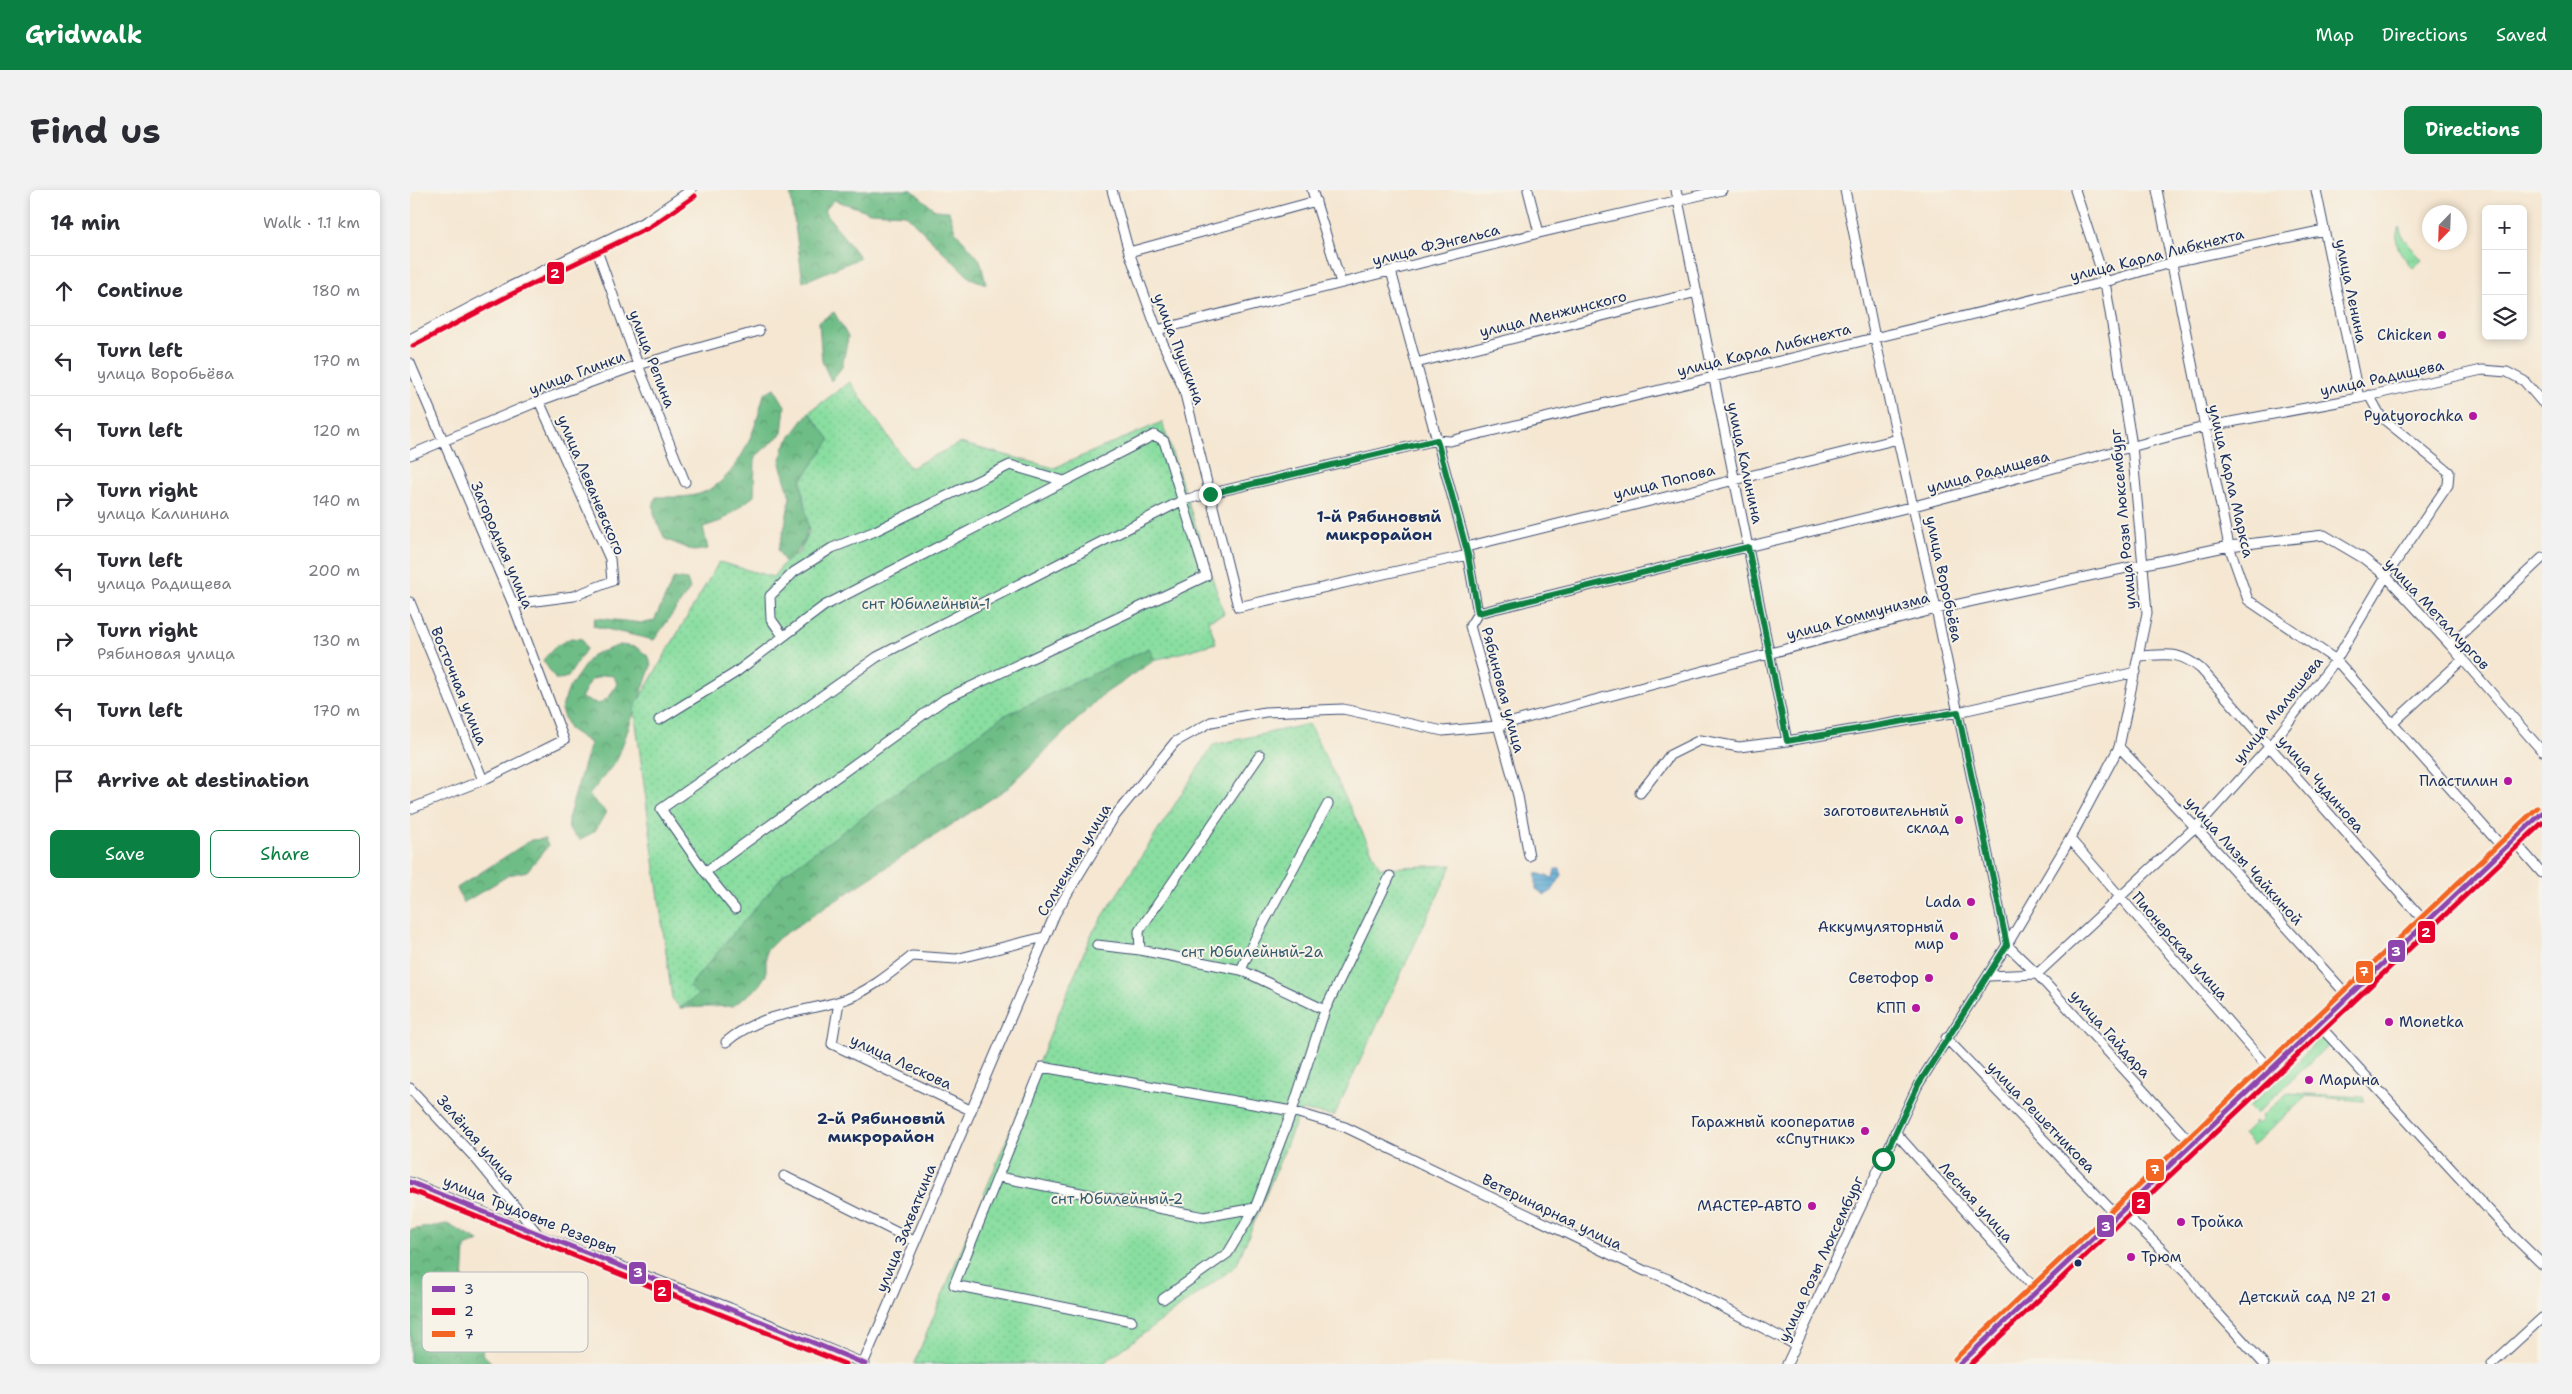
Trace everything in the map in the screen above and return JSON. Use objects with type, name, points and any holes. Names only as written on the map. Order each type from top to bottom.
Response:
[{"type":"street","points":[[410,339],[646,221],[691,190]]},
{"type":"street","name":"улица Пушкина","points":[[1112,190],[1129,252],[1157,330],[1184,390],[1238,607]]},
{"type":"street","points":[[1312,190],[1342,283]]},
{"type":"street","points":[[1528,190],[1540,233]]},
{"type":"street","name":"улица Калинина","points":[[1676,190],[1712,377],[1787,741]]},
{"type":"street","name":"улица Ф.Энгельса","points":[[1157,330],[1540,233],[1722,190]]},
{"type":"street","name":"улица Воробьёва","points":[[1846,190],[1875,338],[1914,506],[2007,945]]},
{"type":"street","name":"улица Розы Люксембург","points":[[1787,1364],[1830,1277],[1894,1132],[1918,1085],[1946,1038],[1989,976],[2070,839],[2119,747],[2147,613],[2132,446],[2105,282],[2075,190]]},
{"type":"street","name":"улица Карла Маркса","points":[[2157,190],[2229,546],[2248,600],[2336,660],[2504,849]]},
{"type":"street","name":"улица Ленина","points":[[2316,190],[2359,398]]},
{"type":"street","points":[[1129,252],[1316,201]]},
{"type":"street","name":"улица Карла Либкнехта","points":[[705,872],[660,809],[877,657],[1183,500],[1437,440],[1450,441],[2105,282],[2173,262],[2324,230]]},
{"type":"street","name":"улица Репина","points":[[595,245],[638,365],[685,482]]},
{"type":"street","name":"Рябиновая улица","points":[[1391,271],[1467,551],[1478,613],[1470,626],[1518,796],[1529,856]]},
{"type":"street","name":"улица Менжинского","points":[[1416,364],[1697,292]]},
{"type":"street","name":"улица Глинки","points":[[410,455],[540,401],[638,365],[760,331]]},
{"type":"street","name":"Загородная улица","points":[[410,363],[513,604],[564,740],[484,780]]},
{"type":"street","name":"улица Радищева","points":[[1478,613],[1914,506],[2204,427],[2369,396],[2482,370],[2507,372],[2524,381],[2542,402]]},
{"type":"street","name":"улица Малышева","points":[[2037,974],[2195,827],[2270,746],[2336,660],[2386,576],[2448,485],[2449,472],[2380,417],[2369,396]]},
{"type":"street","name":"улица Леваневского","points":[[513,604],[574,596],[612,581],[610,559],[540,401]]},
{"type":"street","points":[[659,720],[735,673],[824,606],[1154,435],[1164,441],[1206,576],[945,699],[705,872],[736,909]]},
{"type":"street","name":"улица Попова","points":[[1238,607],[1467,551],[1734,478],[1898,439]]},
{"type":"street","points":[[783,636],[771,619],[770,596],[794,572],[832,548],[874,532],[1010,465],[1064,481]]},
{"type":"street","name":"улица Металлургов","points":[[2229,546],[2324,536],[2363,558],[2386,576],[2450,645],[2542,751]]},
{"type":"street","name":"улица Коммунизма","points":[[1497,726],[1936,609],[2229,546]]},
{"type":"street","points":[[2450,645],[2542,558]]},
{"type":"street","name":"Восточная улица","points":[[410,602],[484,780]]},
{"type":"street","name":"улица Чудинова","points":[[2139,656],[2177,655],[2187,657],[2201,669],[2425,922]]},
{"type":"street","points":[[2392,724],[2462,660]]},
{"type":"street","points":[[1640,793],[1670,755],[1704,740],[1739,747],[1787,741],[1958,712],[2136,672]]},
{"type":"street","name":"Солнечная улица","points":[[726,1042],[750,1025],[775,1015],[839,1002],[884,979],[912,956],[956,959],[1044,937],[1055,914],[1114,818],[1176,742],[1211,722],[1266,712],[1343,709],[1443,731],[1497,726]]},
{"type":"street","name":"улица Лизы Чайкиной","points":[[2119,747],[2195,827],[2348,996]]},
{"type":"street","points":[[1140,950],[1139,931],[1260,755]]},
{"type":"street","points":[[410,809],[484,780]]},
{"type":"street","points":[[1241,970],[1254,941],[1328,804]]},
{"type":"street","points":[[1960,1364],[2542,813]]},
{"type":"street","name":"Пионерская улица","points":[[2070,839],[2119,898],[2270,1070]]},
{"type":"street","points":[[2513,840],[2542,873]]},
{"type":"street","points":[[1163,1299],[1228,1254],[1256,1208],[1292,1111],[1325,1010],[1390,876]]},
{"type":"street","name":"улица Захваткина","points":[[864,1364],[914,1241],[1044,937]]},
{"type":"street","points":[[1097,945],[1140,950],[1241,970],[1325,1010]]},
{"type":"street","name":"улица Гайдара","points":[[2007,945],[2037,974],[2192,1144]]},
{"type":"street","points":[[1989,976],[2037,974]]},
{"type":"street","name":"улица Лескова","points":[[839,1002],[832,1044],[970,1110]]},
{"type":"street","points":[[2318,1024],[2510,1233],[2542,1264]]},
{"type":"street","name":"улица Решетникова","points":[[1946,1038],[2119,1212]]},
{"type":"street","name":"Ветеринарная улица","points":[[998,1177],[1042,1067],[1292,1111],[1345,1127],[1645,1271],[1668,1279],[1796,1345]]},
{"type":"street","name":"Зелёная улица","points":[[410,1088],[476,1159],[538,1235]]},
{"type":"street","name":"Лесная улица","points":[[1894,1132],[2037,1291]]},
{"type":"street","points":[[784,1176],[914,1241]]},
{"type":"street","points":[[1132,1321],[954,1285],[998,1177],[1204,1217],[1256,1208]]},
{"type":"street","name":"улица Трудовые Резервы","points":[[410,1182],[538,1235],[730,1308],[864,1364]]},
{"type":"street","points":[[2119,1212],[2187,1274],[2207,1302],[2264,1364]]},
{"type":"street","points":[[2492,1364],[2542,1318]]},
{"type":"green space","points":[[790,190],[912,190],[935,210],[949,211],[955,231],[980,260],[986,284],[970,278],[905,214],[870,212],[834,200],[824,211],[860,258],[803,282]]},
{"type":"green space","points":[[2399,227],[2403,238],[2422,260],[2413,268],[2401,254],[2397,244]]},
{"type":"green space","points":[[834,312],[848,337],[842,367],[831,381],[822,361],[819,322]]},
{"type":"green space","name":"снт Юбилейный-1","points":[[850,382],[910,468],[960,443],[1054,468],[1162,422],[1224,614],[1208,620],[1216,643],[1155,660],[1149,648],[1003,716],[784,874],[689,986],[698,995],[680,1008],[672,998],[634,708],[719,562],[773,577],[785,562],[800,552],[809,532],[801,481],[830,440],[809,412]]},
{"type":"green space","points":[[774,388],[785,406],[782,433],[755,457],[754,496],[721,521],[703,527],[708,549],[694,551],[665,539],[654,513],[656,497],[683,497],[699,494],[713,488],[724,478],[743,453],[756,423],[764,394]]},
{"type":"green space","points":[[809,412],[830,440],[801,481],[808,526],[803,544],[785,562],[778,550],[785,526],[790,497],[780,463],[784,446]]},
{"type":"green space","points":[[674,578],[687,580],[690,589],[654,640],[593,626],[595,618],[644,623],[654,621]]},
{"type":"green space","points":[[571,638],[582,639],[586,649],[568,677],[556,680],[543,660],[556,646]]},
{"type":"green space","points":[[620,645],[636,647],[649,657],[651,666],[617,760],[589,795],[606,812],[595,831],[580,840],[569,830],[568,819],[590,743],[569,729],[561,710],[569,688],[592,655]],"holes":[[[603,675],[614,676],[617,684],[609,697],[599,704],[581,698],[591,680]]]},
{"type":"green space","points":[[1149,648],[1155,660],[1101,696],[1009,787],[780,937],[766,951],[766,975],[757,988],[733,1006],[680,1008],[698,995],[689,986],[784,874],[1003,716]]},
{"type":"green space","points":[[1309,724],[1380,868],[1452,865],[1334,1116],[1301,1110],[1236,1266],[1102,1364],[914,1364],[1091,935],[1213,745]]},
{"type":"green space","points":[[545,839],[548,846],[527,871],[509,875],[463,903],[457,888],[531,840]]},
{"type":"green space","points":[[2319,1039],[2331,1042],[2256,1114],[2249,1107],[2288,1069],[2290,1070],[2301,1060],[2300,1058]]},
{"type":"green space","points":[[2287,1093],[2363,1097],[2364,1101],[2307,1096],[2253,1145],[2243,1134],[2255,1122],[2258,1124],[2263,1119],[2261,1117]]},
{"type":"green space","points":[[447,1224],[479,1241],[465,1247],[464,1272],[422,1272],[422,1352],[483,1352],[493,1364],[410,1364],[410,1230]]},
{"type":"water","points":[[1555,869],[1560,869],[1562,875],[1552,891],[1545,895],[1536,889],[1536,873],[1553,878]]},
{"type":"transit line","name":"2","points":[[413,346],[510,295],[650,227],[695,196]]},
{"type":"transit line","name":"7","points":[[1955,1359],[2537,808]]},
{"type":"transit line","name":"3","points":[[1960,1364],[2542,813]]},
{"type":"transit line","name":"2","points":[[1971,1364],[2542,823]]},
{"type":"transit line","name":"3","points":[[410,1182],[865,1364]]},
{"type":"transit line","name":"2","points":[[410,1190],[845,1364]]},
{"type":"place","name":"Chicken","points":[[2442,335]]},
{"type":"place","name":"Pyatyorochka","points":[[2473,416]]},
{"type":"place","name":"Пластилин","points":[[2508,781]]},
{"type":"place","name":"заготовительный склад","points":[[1959,820]]},
{"type":"place","name":"Lada","points":[[1971,902]]},
{"type":"place","name":"Аккумуляторный мир","points":[[1954,936]]},
{"type":"place","name":"Светофор","points":[[1929,978]]},
{"type":"place","name":"КПП","points":[[1916,1008]]},
{"type":"place","name":"Monetka","points":[[2389,1022]]},
{"type":"place","name":"Марина","points":[[2309,1080]]},
{"type":"place","name":"Гаражный кооператив «Спутник»","points":[[1865,1131]]},
{"type":"place","name":"МАСТЕР-АВТО","points":[[1812,1206]]},
{"type":"place","name":"Тройка","points":[[2181,1222]]},
{"type":"place","name":"Трюм","points":[[2131,1257]]},
{"type":"place","name":"Детский сад № 21","points":[[2386,1297]]},
{"type":"district","name":"1-й Рябиновый микрорайон","points":[[1379,525]]},
{"type":"district","name":"2-й Рябиновый микрорайон","points":[[881,1127]]},
{"type":"route","points":[[1210,494],[1437,440],[1468,555],[1478,613],[1748,547],[1787,741],[1958,712],[2007,945],[1989,976],[1932,1060],[1906,1109],[1883,1159]]},
{"type":"park label","name":"снт Юбилейный-2а","points":[[1252,952]]},
{"type":"park label","name":"снт Юбилейный-2","points":[[1117,1199]]}]
